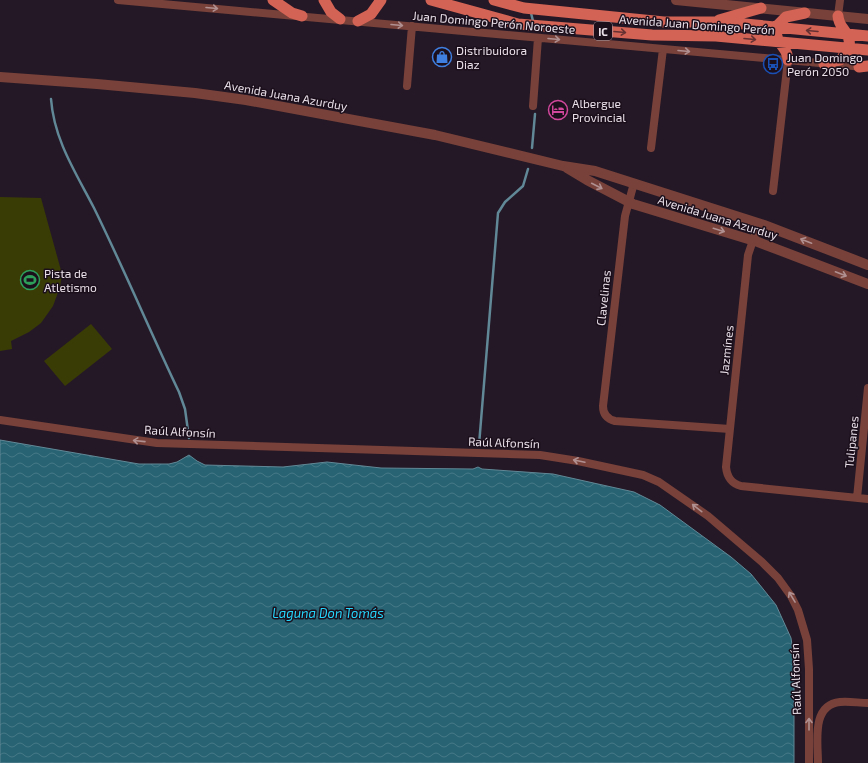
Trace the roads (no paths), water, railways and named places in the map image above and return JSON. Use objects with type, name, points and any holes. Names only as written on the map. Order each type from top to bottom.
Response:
[{"type":"main road","points":[[274,0],[292,13],[302,16]]},
{"type":"main road","points":[[324,0],[331,12],[340,19]]},
{"type":"main road","points":[[358,21],[371,14],[381,0]]},
{"type":"main road","name":"Avenida Juan Domingo Perón","points":[[431,0],[518,24],[652,35],[713,36],[868,50]]},
{"type":"main road","name":"Avenida Juan Domingo Perón","points":[[494,0],[520,8],[664,22],[712,22],[868,36]]},
{"type":"main road","points":[[712,22],[760,8]]},
{"type":"main road","points":[[788,60],[787,53],[775,36],[776,27],[786,17],[805,12]]},
{"type":"main road","points":[[824,64],[840,60],[847,53],[849,48],[850,40],[848,34],[840,23],[838,16]]},
{"type":"street","name":"Juan Domingo Perón Noroeste","points":[[118,0],[865,67]]},
{"type":"street","points":[[676,0],[868,19]]},
{"type":"street","points":[[838,16],[840,0]]},
{"type":"street","points":[[407,86],[412,26]]},
{"type":"street","points":[[533,106],[538,38]]},
{"type":"street","points":[[651,148],[663,49]]},
{"type":"street","points":[[772,191],[788,60]]},
{"type":"street","name":"Avenida Juana Azurduy","points":[[0,77],[104,84],[246,100],[417,131],[564,166],[591,170],[759,223],[868,265]]},
{"type":"street","name":"Avenida Juana Azurduy","points":[[564,166],[628,202],[752,240],[868,284]]},
{"type":"street","name":"Clavelinas","points":[[634,184],[624,220],[604,398],[604,411],[606,416],[615,420],[730,429]]},
{"type":"street","name":"Jazmínes","points":[[759,223],[752,240],[747,260],[726,467],[730,480],[740,486],[857,498]]},
{"type":"street","name":"Tulipanes","points":[[857,498],[868,388]]},
{"type":"street","name":"Raúl Alfonsín","points":[[0,420],[157,443],[540,456],[578,461],[654,479],[688,502],[762,562],[778,578],[791,596],[801,618],[808,648],[809,763]]},
{"type":"street","points":[[857,498],[868,499]]},
{"type":"street","points":[[818,763],[820,714],[826,707],[840,702],[868,704]]},
{"type":"water","name":"Laguna Don Tomás","points":[[0,440],[139,464],[169,464],[177,462],[189,455],[205,465],[283,467],[327,462],[381,468],[473,469],[478,467],[482,469],[553,474],[634,492],[660,505],[731,557],[751,574],[776,605],[791,638],[794,659],[794,763],[0,763]]},
{"type":"waterway","points":[[531,13],[533,21]]},
{"type":"waterway","points":[[51,99],[56,128],[67,156],[105,231],[179,392],[185,409],[189,438]]},
{"type":"waterway","points":[[532,148],[535,114]]},
{"type":"waterway","points":[[479,445],[498,213],[505,202],[523,186],[528,169]]},
{"type":"place","name":"Distribuidora Diaz","points":[[442,57]]},
{"type":"place","name":"Juan Domingo Perón 2050","points":[[773,64]]},
{"type":"place","name":"Albergue Provincial","points":[[558,110]]},
{"type":"place","name":"Pista de Atletismo","points":[[30,280]]}]
